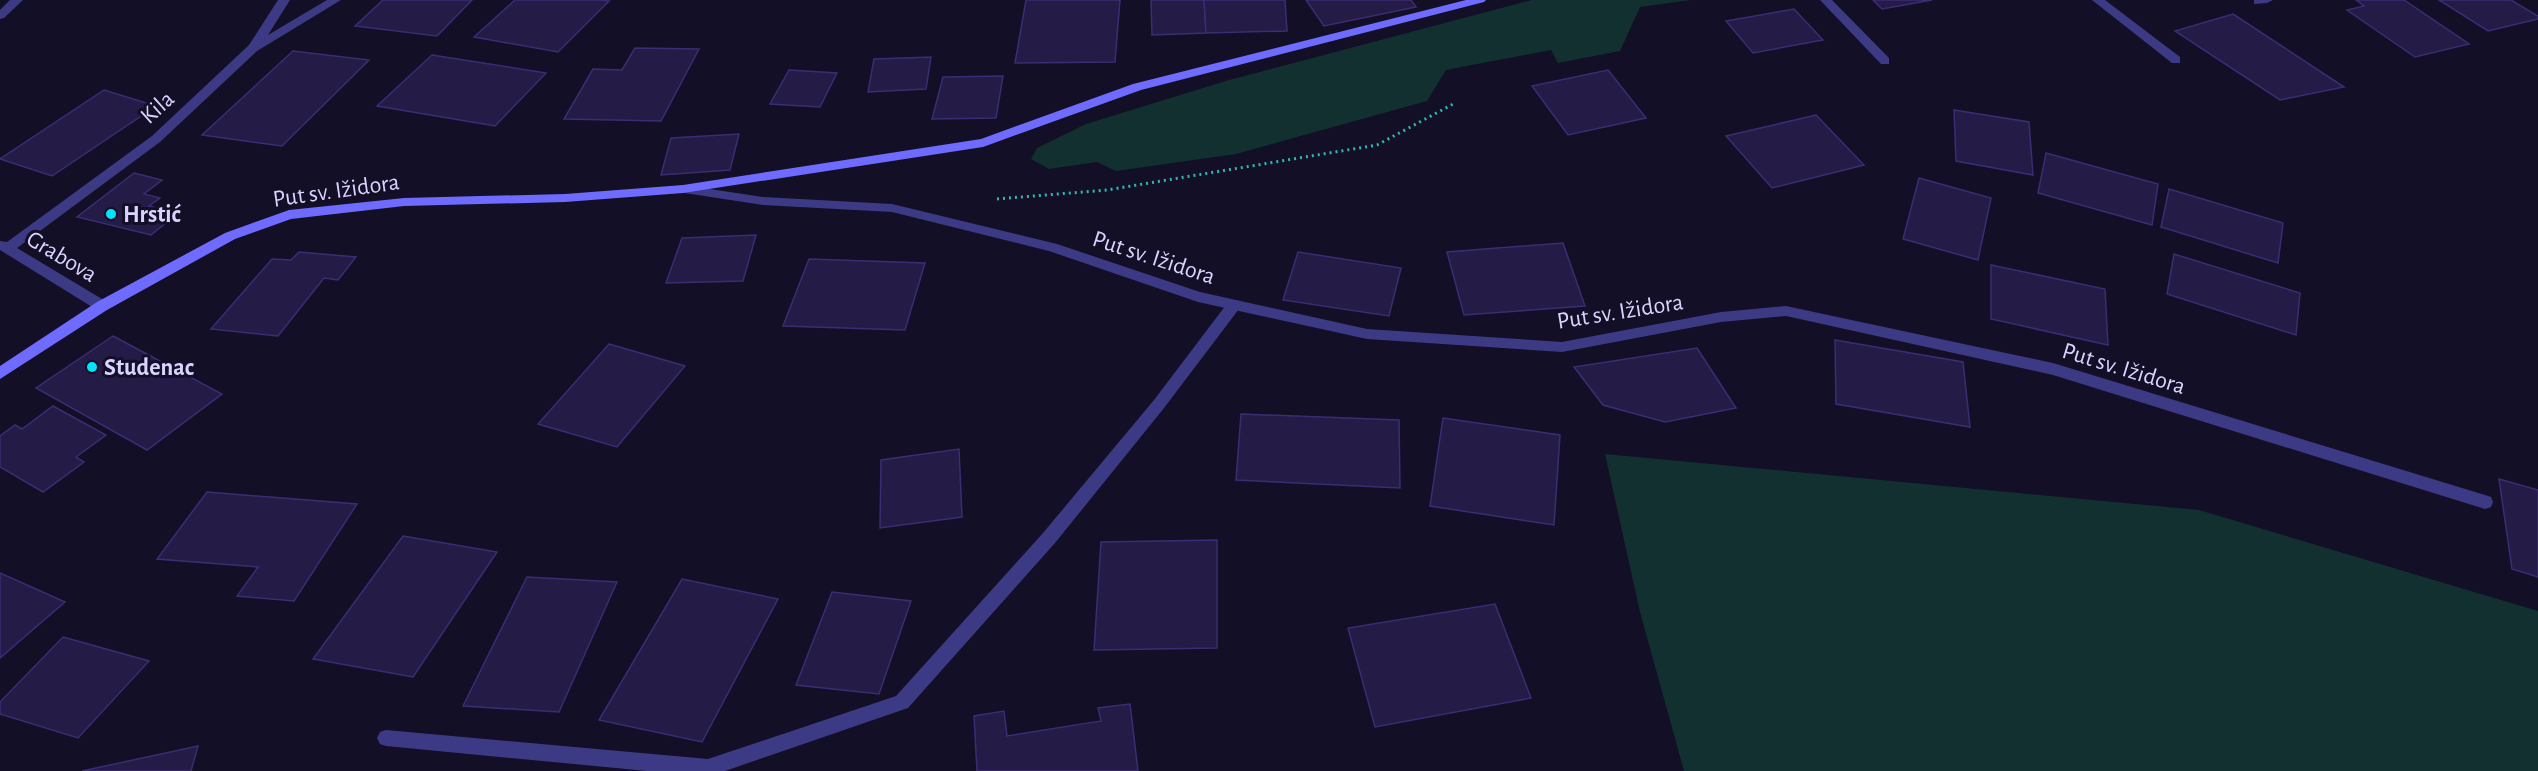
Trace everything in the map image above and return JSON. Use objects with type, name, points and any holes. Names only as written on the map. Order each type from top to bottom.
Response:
[{"type":"street","points":[[0,16],[17,0]]},
{"type":"street","points":[[254,48],[284,0]]},
{"type":"street","name":"Kila","points":[[4,246],[156,139],[254,48],[335,0]]},
{"type":"street","name":"Put sv. Ižidora","points":[[0,373],[102,306],[230,236],[289,215],[404,202],[565,198],[683,189],[983,143],[1137,87],[1480,0]]},
{"type":"street","points":[[1826,0],[1885,61]]},
{"type":"street","points":[[2098,0],[2176,60]]},
{"type":"street","name":"Put sv. Ižidora","points":[[683,189],[763,201],[892,208],[1052,247],[1198,297],[1367,334],[1562,346],[1722,317],[1786,311],[2053,369],[2485,502]]},
{"type":"street","name":"Grabova","points":[[4,246],[102,306]]},
{"type":"street","points":[[386,738],[708,768],[902,702],[1049,538],[1159,404],[1234,305]]},
{"type":"path","points":[[988,200],[1107,190],[1377,145],[1455,103]]},
{"type":"green space","points":[[1532,0],[1691,0],[1640,7],[1620,51],[1558,63],[1551,50],[1446,70],[1427,101],[1236,154],[1116,171],[1097,162],[1049,169],[1031,159],[1037,148],[1086,124],[1229,80]]},
{"type":"green space","points":[[1605,454],[2199,510],[2538,611],[2538,771],[1684,771],[1640,612]]},
{"type":"building","points":[[383,0],[472,0],[437,36],[355,26]]},
{"type":"building","points":[[515,0],[609,1],[558,52],[474,37]]},
{"type":"building","points":[[1026,0],[1120,0],[1115,62],[1015,63]]},
{"type":"building","points":[[1151,0],[1204,0],[1206,33],[1152,35]]},
{"type":"building","points":[[1204,0],[1285,0],[1287,31],[1206,33]]},
{"type":"building","points":[[1306,0],[1411,0],[1416,7],[1324,26]]},
{"type":"building","points":[[1873,0],[1932,0],[1882,9]]},
{"type":"building","points":[[2356,0],[2404,0],[2469,44],[2415,57],[2347,10],[2364,6]]},
{"type":"building","points":[[2439,0],[2511,0],[2538,16],[2538,19],[2488,31]]},
{"type":"building","points":[[1794,9],[1823,40],[1753,53],[1726,21]]},
{"type":"building","points":[[2233,14],[2344,87],[2280,100],[2175,31]]},
{"type":"building","points":[[635,48],[699,49],[661,121],[564,119],[593,69],[622,70]]},
{"type":"building","points":[[293,51],[369,60],[282,146],[202,135]]},
{"type":"building","points":[[432,55],[546,73],[495,126],[377,106]]},
{"type":"building","points":[[931,57],[926,89],[868,92],[874,59]]},
{"type":"building","points":[[789,70],[837,73],[820,107],[770,104]]},
{"type":"building","points":[[1608,70],[1646,118],[1568,135],[1532,86]]},
{"type":"building","points":[[1003,76],[996,118],[932,119],[943,77]]},
{"type":"building","points":[[104,90],[156,106],[52,176],[0,159]]},
{"type":"building","points":[[1954,110],[2029,122],[2033,175],[1956,161]]},
{"type":"building","points":[[1816,115],[1864,165],[1772,188],[1726,136]]},
{"type":"building","points":[[739,134],[730,170],[661,175],[671,138]]},
{"type":"building","points":[[2046,153],[2158,184],[2152,225],[2038,193]]},
{"type":"building","points":[[134,173],[162,180],[144,194],[160,198],[149,206],[178,213],[151,235],[77,217]]},
{"type":"building","points":[[1919,178],[1991,198],[1978,260],[1903,239]]},
{"type":"building","points":[[2169,189],[2283,223],[2278,263],[2161,227]]},
{"type":"building","points":[[756,235],[743,281],[666,283],[682,238]]},
{"type":"building","points":[[1563,243],[1585,306],[1464,315],[1447,252]]},
{"type":"building","points":[[299,252],[356,257],[338,280],[324,278],[278,336],[211,329],[272,259],[291,260]]},
{"type":"building","points":[[1298,252],[1401,268],[1389,316],[1283,300]]},
{"type":"building","points":[[2174,254],[2300,293],[2296,335],[2167,294]]},
{"type":"building","points":[[809,259],[925,263],[905,330],[783,326]]},
{"type":"building","points":[[1991,265],[2105,289],[2108,345],[1991,319]]},
{"type":"building","points":[[113,336],[222,394],[147,450],[36,388]]},
{"type":"building","points":[[1835,340],[1963,362],[1970,427],[1836,404]]},
{"type":"building","points":[[609,344],[685,366],[617,447],[538,424]]},
{"type":"building","points":[[1697,348],[1736,408],[1665,422],[1603,405],[1574,367]]},
{"type":"building","points":[[53,406],[106,435],[76,457],[84,462],[43,492],[0,467],[0,436],[15,425],[22,429]]},
{"type":"building","points":[[1241,414],[1399,420],[1400,488],[1236,480]]},
{"type":"building","points":[[1443,418],[1560,435],[1554,525],[1430,506]]},
{"type":"building","points":[[959,449],[962,517],[880,528],[881,460]]},
{"type":"building","points":[[2499,479],[2538,490],[2538,577],[2512,569]]},
{"type":"building","points":[[207,492],[357,504],[294,601],[237,596],[258,567],[157,559]]},
{"type":"building","points":[[403,536],[497,552],[413,677],[313,659]]},
{"type":"building","points":[[1217,540],[1217,648],[1094,650],[1101,542]]},
{"type":"building","points":[[0,573],[65,602],[0,658]]},
{"type":"building","points":[[527,577],[617,582],[559,712],[463,706]]},
{"type":"building","points":[[682,579],[778,599],[702,742],[599,720]]},
{"type":"building","points":[[832,592],[911,601],[879,694],[796,685]]},
{"type":"building","points":[[1495,604],[1531,698],[1375,727],[1348,628]]},
{"type":"building","points":[[63,637],[149,661],[78,738],[0,714],[0,702]]},
{"type":"building","points":[[1130,704],[1138,771],[977,771],[974,716],[1004,711],[1007,736],[1101,721],[1098,708]]},
{"type":"building","points":[[198,746],[191,771],[82,771]]},
{"type":"place","name":"Hrstić","points":[[111,214]]},
{"type":"place","name":"Studenac","points":[[92,367]]}]
